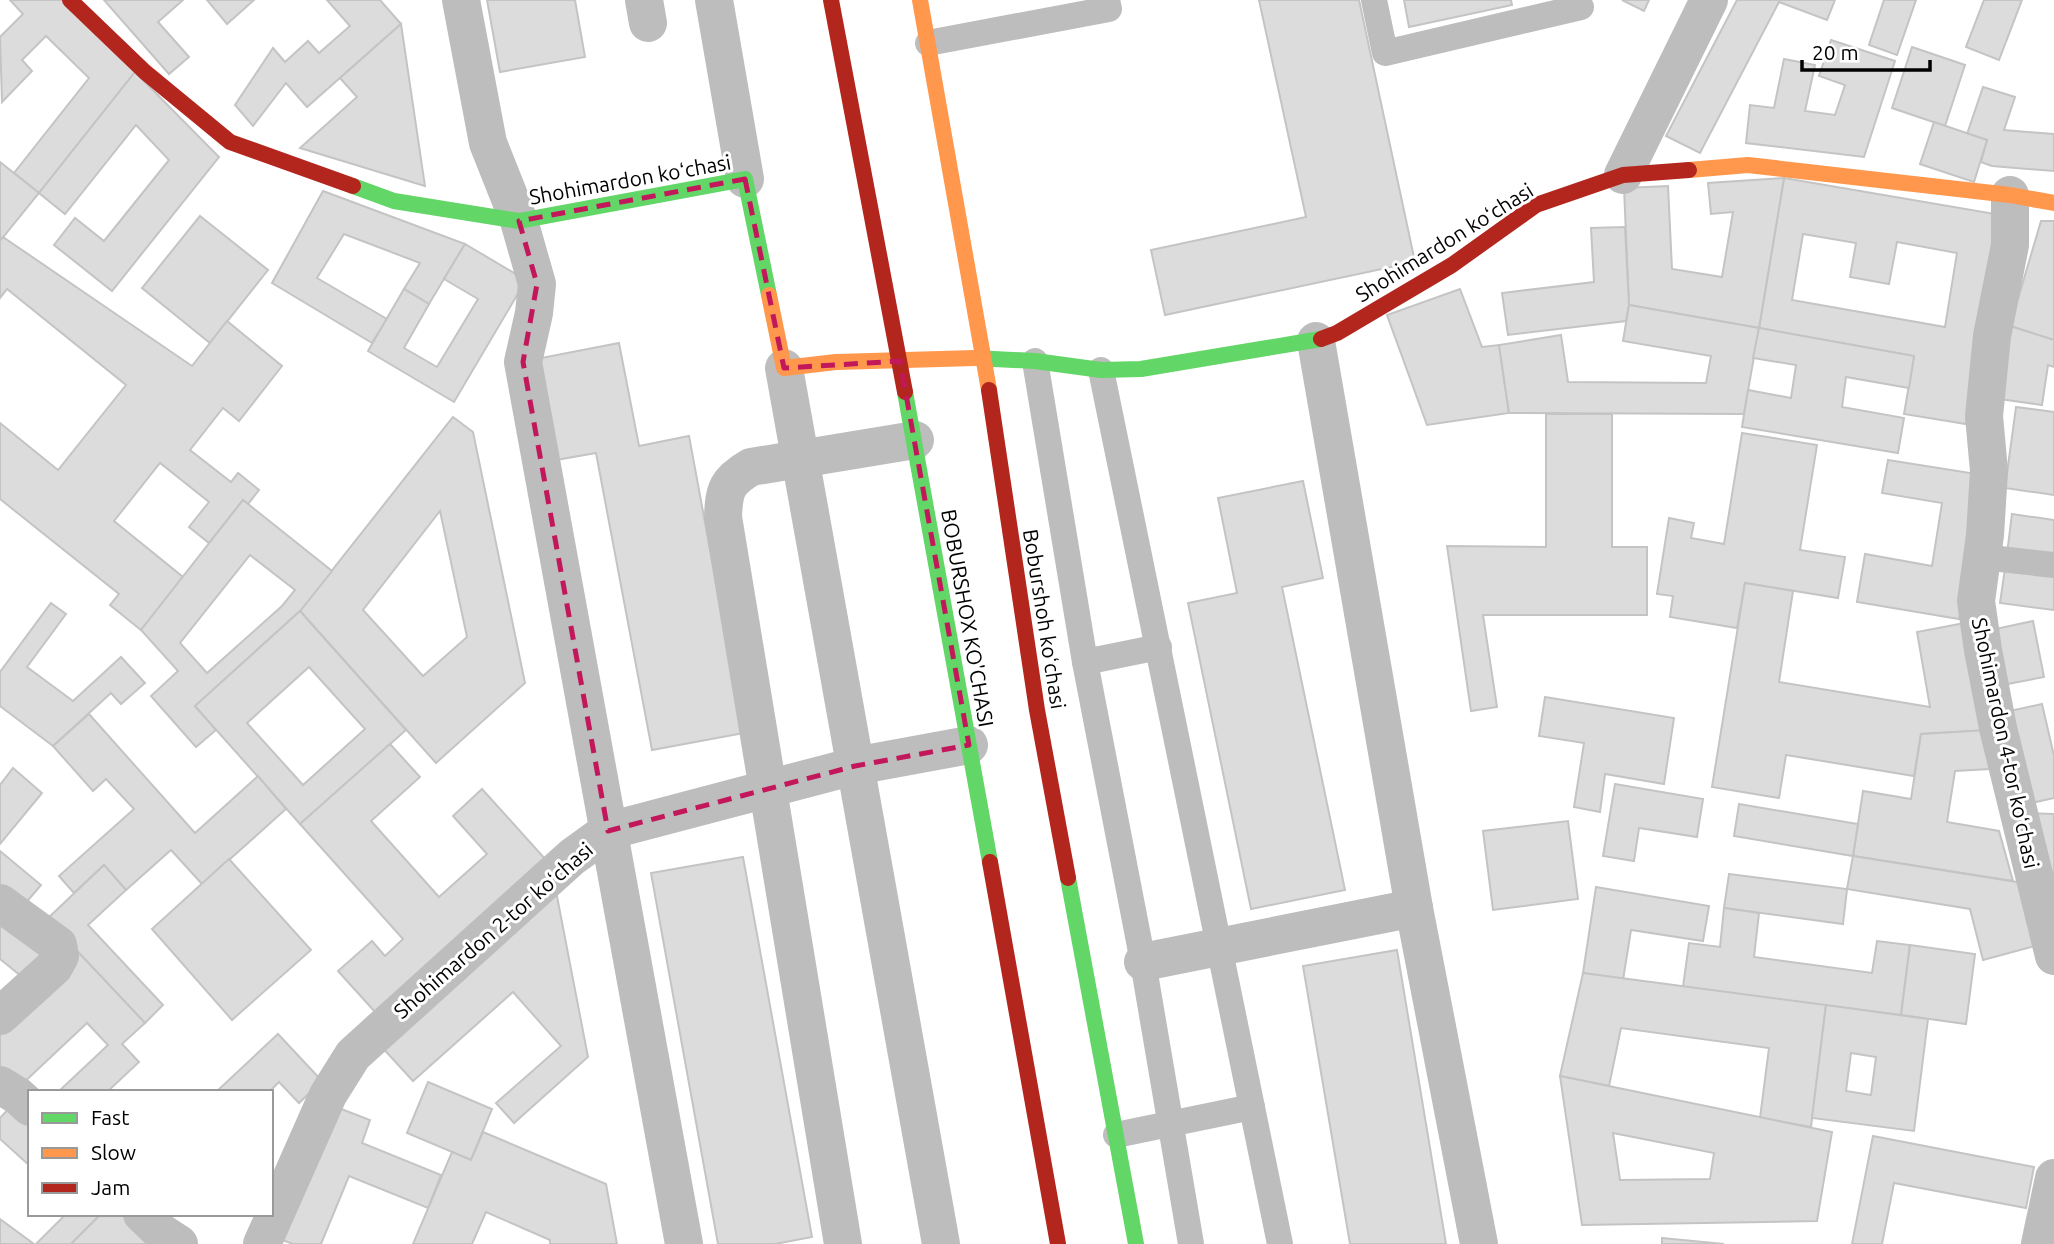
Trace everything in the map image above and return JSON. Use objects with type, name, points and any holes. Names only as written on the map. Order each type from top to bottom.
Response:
[{"type":"main road","name":"Shohimardon koʻchasi","points":[[70,0],[145,72],[230,142],[394,201],[519,220],[745,179],[784,368]]},
{"type":"main road","name":"BOBURSHOX KO'CHASI","points":[[831,0],[915,440],[1058,1244]]},
{"type":"main road","name":"Boburshoh koʻchasi","points":[[920,0],[984,358],[1037,710],[1136,1244]]},
{"type":"main road","name":"Shohimardon koʻchasi","points":[[900,361],[984,358],[1035,361],[1101,370],[1142,369],[1316,341],[1337,332],[1452,265],[1536,205],[1623,175],[1748,165],[2010,195],[2054,203]]},
{"type":"main road","points":[[784,368],[836,362],[900,361]]},
{"type":"street","points":[[461,0],[488,143],[519,220],[537,284],[534,313],[523,362],[684,1244]]},
{"type":"street","points":[[714,0],[745,179]]},
{"type":"street","points":[[1623,175],[1709,0]]},
{"type":"street","name":"Shohimardon 4-tor koʻchasi","points":[[2010,195],[2010,245],[1992,336],[1984,416],[1989,471],[1976,601],[1998,728],[2054,956]]},
{"type":"street","points":[[1316,341],[1414,908],[1479,1244]]},
{"type":"street","points":[[784,368],[940,1244]]},
{"type":"street","points":[[843,1244],[723,517],[724,493],[734,477],[751,467],[915,440]]},
{"type":"street","name":"Shohimardon 2-tor koʻchasi","points":[[262,1244],[328,1095],[353,1055],[572,857],[608,831],[855,766],[969,745]]},
{"type":"street","points":[[0,903],[58,945],[60,956],[54,967],[0,1016]]},
{"type":"street","points":[[1143,962],[1414,908]]},
{"type":"street","points":[[0,1085],[28,1105]]},
{"type":"street","points":[[2040,1244],[2054,1178]]},
{"type":"street","points":[[144,1216],[179,1244]]},
{"type":"lane","points":[[928,43],[1109,9],[1107,0]]},
{"type":"lane","points":[[1374,0],[1385,53],[1581,7]]},
{"type":"lane","points":[[1035,361],[1085,662],[1143,962],[1191,1244]]},
{"type":"lane","points":[[1101,370],[1280,1244]]},
{"type":"lane","points":[[1982,557],[2054,565]]},
{"type":"lane","points":[[1085,662],[1159,647]]},
{"type":"lane","points":[[1116,1135],[1252,1107]]},
{"type":"highlighted area","points":[[745,179],[784,368],[900,361],[969,745],[855,766],[608,831],[523,362],[537,284],[519,221]]},
{"type":"building","points":[[10,0],[62,0],[135,72],[39,193],[14,173],[89,78],[46,36],[22,60],[32,71],[2,102],[0,37],[23,14]]},
{"type":"building","points":[[104,0],[183,0],[158,22],[189,57],[169,74]]},
{"type":"building","points":[[207,0],[254,0],[227,24]]},
{"type":"building","points":[[327,0],[380,0],[401,24],[307,107],[286,83],[253,126],[235,105],[273,48],[285,62],[308,41],[319,53],[350,26]]},
{"type":"building","points":[[487,0],[575,0],[585,57],[500,72]]},
{"type":"building","points":[[1259,0],[1359,0],[1415,262],[1165,315],[1151,250],[1306,217]]},
{"type":"building","points":[[1404,0],[1511,0],[1512,5],[1409,27]]},
{"type":"building","points":[[1622,0],[1649,0],[1644,11]]},
{"type":"building","points":[[1737,0],[1835,0],[1827,20],[1779,2],[1700,153],[1666,136]]},
{"type":"building","points":[[1884,0],[1916,0],[1897,55],[1869,45]]},
{"type":"building","points":[[1984,0],[2022,0],[1999,60],[1966,47]]},
{"type":"building","points":[[401,24],[425,186],[300,148],[357,97],[340,78]]},
{"type":"building","points":[[1831,40],[1895,61],[1864,157],[1746,143],[1750,105],[1774,108],[1784,59],[1815,65],[1805,111],[1835,115],[1845,85],[1819,76]]},
{"type":"building","points":[[1912,47],[1965,65],[1945,126],[1892,108]]},
{"type":"building","points":[[135,72],[219,157],[112,291],[54,245],[75,218],[104,241],[169,160],[136,125],[65,214],[39,193]]},
{"type":"building","points":[[1983,87],[2015,97],[2004,130],[2054,134],[2054,171],[1992,166],[1981,162],[1987,140],[1967,134]]},
{"type":"building","points":[[1934,122],[1987,140],[1974,182],[1920,164]]},
{"type":"building","points":[[0,162],[39,193],[0,241]]},
{"type":"building","points":[[1784,178],[2001,215],[1966,424],[1904,414],[1914,356],[1759,328]],"holes":[[[1803,234],[1856,243],[1850,277],[1889,284],[1897,242],[1957,253],[1945,327],[1792,300]]]},
{"type":"building","points":[[1784,178],[1759,328],[1629,305],[1624,188],[1668,186],[1672,269],[1722,277],[1733,212],[1711,214],[1708,183]]},
{"type":"building","points":[[323,191],[465,244],[429,304],[404,289],[420,263],[344,234],[317,278],[387,319],[372,343],[272,283]]},
{"type":"building","points":[[200,216],[268,270],[210,343],[142,288]]},
{"type":"building","points":[[2041,221],[2054,221],[2054,340],[2010,326]]},
{"type":"building","points":[[1625,227],[1629,305],[1626,321],[1508,335],[1502,293],[1594,282],[1591,228]]},
{"type":"building","points":[[3,237],[192,366],[227,321],[282,366],[239,421],[223,408],[190,450],[231,482],[238,473],[259,490],[248,504],[243,500],[209,543],[189,527],[209,502],[160,463],[114,521],[183,577],[141,630],[110,605],[119,594],[0,499],[0,423],[58,470],[126,385],[7,289],[0,298],[0,241]]},
{"type":"building","points":[[465,244],[526,280],[454,402],[368,351],[404,289],[429,304],[404,348],[437,367],[478,299],[444,279]]},
{"type":"building","points":[[1460,289],[1482,347],[1499,345],[1509,413],[1427,425],[1387,315]]},
{"type":"building","points":[[1629,305],[1759,328],[1744,414],[1509,413],[1499,345],[1561,335],[1568,382],[1706,383],[1711,356],[1623,341]]},
{"type":"building","points":[[2010,326],[2054,340],[2054,367],[2048,365],[2042,405],[1999,399]]},
{"type":"building","points":[[1759,328],[1914,356],[1909,388],[1846,377],[1842,407],[1904,418],[1898,453],[1742,427],[1748,390],[1791,398],[1796,365],[1753,358]]},
{"type":"building","points":[[619,343],[639,446],[689,436],[744,733],[652,750],[596,453],[556,460],[536,359]]},
{"type":"building","points":[[2016,407],[2054,412],[2054,495],[2005,488]]},
{"type":"building","points":[[1546,414],[1612,414],[1612,547],[1647,547],[1647,615],[1483,615],[1497,707],[1471,711],[1447,546],[1546,547]]},
{"type":"building","points":[[453,417],[473,432],[525,683],[436,763],[300,611]],"holes":[[[440,511],[467,637],[423,676],[363,610]]]},
{"type":"building","points":[[1742,433],[1817,445],[1800,550],[1845,557],[1838,598],[1745,583],[1737,628],[1670,617],[1673,596],[1657,594],[1669,518],[1694,523],[1691,538],[1724,544]]},
{"type":"building","points":[[1888,460],[1983,475],[1959,619],[1857,602],[1865,554],[1932,566],[1942,503],[1882,493]]},
{"type":"building","points":[[1303,481],[1323,578],[1282,587],[1345,890],[1251,909],[1188,603],[1237,593],[1218,498]]},
{"type":"building","points":[[243,500],[332,571],[300,611],[195,706],[216,730],[196,747],[151,696],[178,671],[141,630]],"holes":[[[250,555],[295,590],[282,606],[207,673],[180,643]]]},
{"type":"building","points":[[2012,514],[2054,520],[2054,560],[2007,554]]},
{"type":"building","points":[[2006,562],[2054,569],[2054,610],[2000,603]]},
{"type":"building","points":[[1745,583],[1793,591],[1779,682],[1930,707],[1917,632],[1970,622],[1988,730],[1921,734],[1914,776],[1786,755],[1779,798],[1712,787]]},
{"type":"building","points":[[51,603],[66,614],[27,667],[73,701],[121,657],[145,683],[121,704],[111,693],[53,746],[0,706],[0,672]]},
{"type":"building","points":[[300,611],[406,730],[300,824],[195,706]],"holes":[[[309,667],[365,729],[303,785],[247,723]]]},
{"type":"building","points":[[2033,621],[2044,677],[2002,685],[1991,630]]},
{"type":"building","points":[[1545,697],[1674,718],[1664,784],[1605,774],[1600,812],[1574,807],[1584,743],[1539,736]]},
{"type":"building","points":[[2042,704],[2054,756],[2054,798],[2027,804],[2005,712]]},
{"type":"building","points":[[89,714],[195,833],[258,776],[286,809],[202,884],[171,850],[126,890],[104,865],[74,893],[59,876],[134,809],[106,779],[93,791],[53,746]]},
{"type":"building","points":[[1988,730],[1990,769],[1955,771],[1947,822],[1999,831],[2013,881],[1853,856],[1863,791],[1911,799],[1921,734]]},
{"type":"building","points":[[390,744],[420,777],[371,821],[439,897],[487,854],[453,816],[482,789],[546,860],[376,1013],[338,971],[372,941],[385,956],[403,939],[300,824]]},
{"type":"building","points":[[13,768],[42,793],[0,844],[0,785]]},
{"type":"building","points":[[1615,784],[1703,799],[1697,837],[1639,828],[1634,861],[1603,856]]},
{"type":"building","points":[[1739,804],[1858,824],[1853,856],[1734,836]]},
{"type":"building","points":[[2026,813],[2054,814],[2054,901]]},
{"type":"building","points":[[1568,821],[1578,899],[1493,910],[1483,831]]},
{"type":"building","points":[[0,851],[41,885],[18,912],[0,897]]},
{"type":"building","points":[[1853,856],[2023,883],[2039,945],[1983,960],[1970,909],[1847,889]]},
{"type":"building","points":[[743,857],[812,1237],[775,1244],[718,1244],[651,873]]},
{"type":"building","points":[[229,859],[311,950],[232,1020],[152,929]]},
{"type":"building","points":[[104,865],[126,890],[88,925],[163,1005],[145,1023],[47,919]]},
{"type":"building","points":[[1729,874],[1847,889],[1843,924],[1724,908]]},
{"type":"building","points":[[555,886],[588,1057],[514,1123],[496,1103],[561,1046],[513,992],[413,1081],[379,1044]]},
{"type":"building","points":[[1596,887],[1709,906],[1703,941],[1631,930],[1623,980],[1583,973]]},
{"type":"building","points":[[1724,908],[1759,913],[1754,957],[1872,973],[1877,941],[1910,945],[1901,1015],[1683,987],[1689,943],[1720,947]]},
{"type":"building","points":[[0,910],[50,951],[26,980],[0,959]]},
{"type":"building","points":[[1910,945],[1975,954],[1966,1024],[1901,1015]]},
{"type":"building","points":[[1397,950],[1446,1244],[1350,1244],[1303,966]]},
{"type":"building","points":[[79,953],[145,1023],[122,1044],[139,1062],[109,1090],[60,1090],[108,1045],[87,1023],[18,1088],[0,1076],[0,1028]]},
{"type":"building","points":[[1583,973],[1826,1005],[1811,1127],[1760,1118],[1769,1048],[1621,1028],[1609,1086],[1560,1076]]},
{"type":"building","points":[[1826,1005],[1928,1019],[1914,1131],[1812,1118]],"holes":[[[1851,1053],[1876,1057],[1871,1095],[1846,1091]]]},
{"type":"building","points":[[278,1034],[322,1081],[299,1103],[279,1082],[271,1090],[218,1090]]},
{"type":"building","points":[[1560,1076],[1832,1132],[1817,1221],[1582,1225]],"holes":[[[1613,1133],[1714,1153],[1710,1179],[1620,1180]]]},
{"type":"building","points":[[428,1082],[492,1109],[471,1160],[407,1133]]},
{"type":"building","points":[[16,1101],[28,1112],[28,1164],[0,1139],[0,1118]]},
{"type":"building","points":[[336,1107],[370,1120],[362,1143],[441,1175],[428,1208],[349,1176],[321,1244],[293,1244],[282,1240]]},
{"type":"building","points":[[483,1132],[606,1184],[617,1244],[550,1244],[550,1240],[486,1212],[472,1244],[413,1244],[452,1152],[471,1160]]},
{"type":"building","points":[[1873,1136],[2034,1167],[2026,1208],[1894,1183],[1882,1244],[1852,1244]]},
{"type":"building","points":[[64,1216],[99,1216],[71,1244],[36,1244]]},
{"type":"building","points":[[99,1216],[130,1216],[165,1244],[71,1244]]},
{"type":"building","points":[[0,1219],[34,1244],[0,1244]]},
{"type":"building","points":[[1662,1238],[1724,1244],[1662,1244]]},
{"type":"traffic: fast","points":[[353,186],[394,201],[519,221],[745,179],[769,295]]},
{"type":"traffic: fast","points":[[975,358],[1035,361],[1101,370],[1141,369],[1321,339]]},
{"type":"traffic: fast","points":[[905,392],[990,862]]},
{"type":"traffic: fast","points":[[1068,878],[1136,1244]]},
{"type":"traffic: slow","points":[[920,0],[989,390]]},
{"type":"traffic: slow","points":[[1689,170],[1748,165],[2010,195],[2054,203]]},
{"type":"traffic: slow","points":[[769,295],[784,368],[836,362],[975,358]]},
{"type":"traffic: jam","points":[[70,0],[145,72],[230,142],[353,186]]},
{"type":"traffic: jam","points":[[831,0],[905,392]]},
{"type":"traffic: jam","points":[[1321,339],[1337,333],[1452,265],[1536,205],[1623,175],[1689,170]]},
{"type":"traffic: jam","points":[[989,390],[1037,710],[1068,878]]},
{"type":"traffic: jam","points":[[990,862],[1058,1244]]}]
